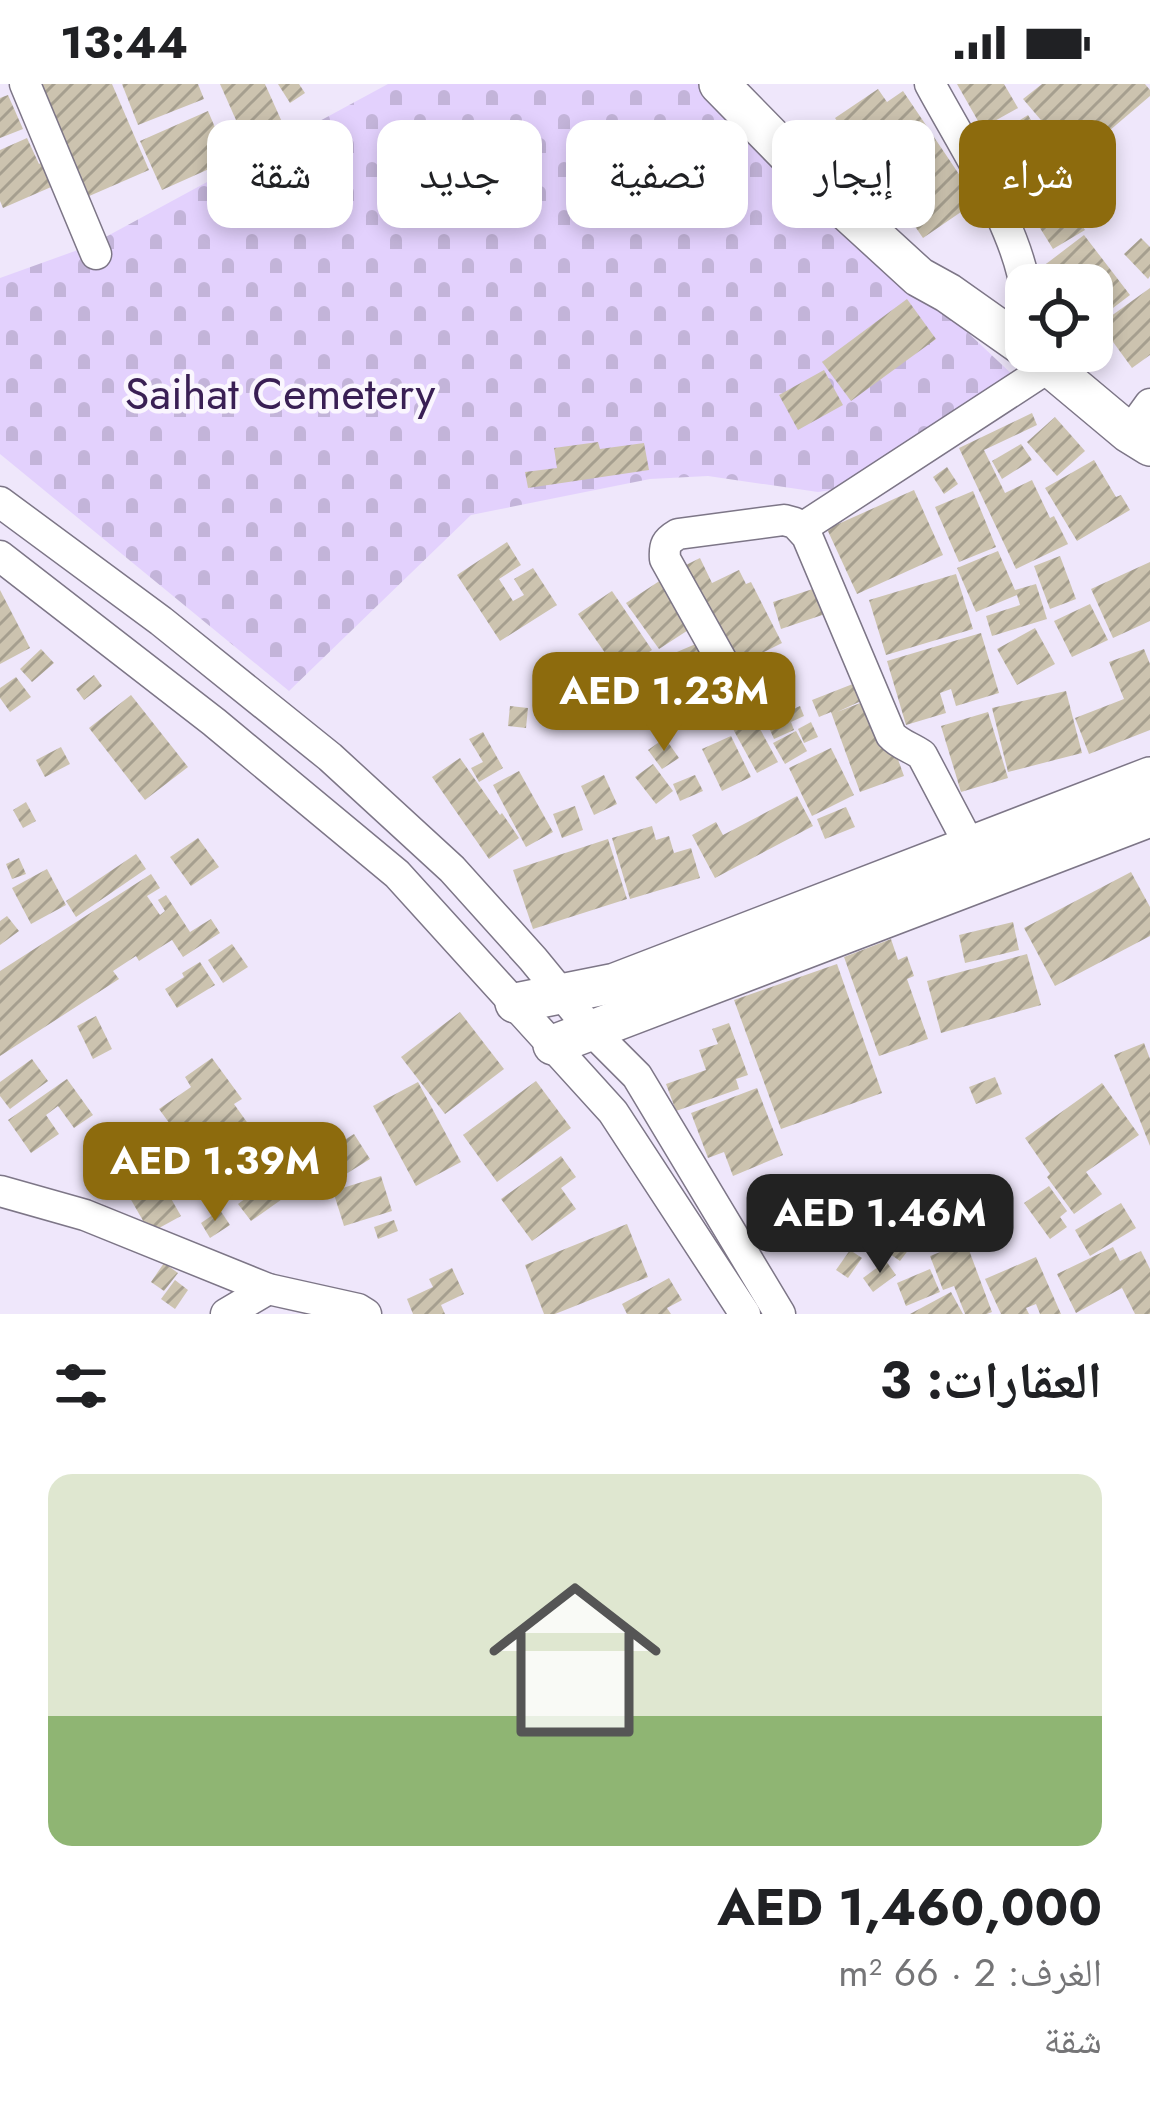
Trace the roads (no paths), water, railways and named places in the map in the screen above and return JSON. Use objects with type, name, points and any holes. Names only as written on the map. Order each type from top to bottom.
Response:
[{"type":"main road","points":[[719,84],[813,180],[919,277],[1005,333]]},
{"type":"main road","points":[[1061,372],[1143,428],[1150,470]]},
{"type":"main road","points":[[515,1003],[615,983],[1150,777]]},
{"type":"main road","points":[[553,1045],[1150,817]]},
{"type":"street","points":[[26,84],[96,254]]},
{"type":"street","points":[[930,84],[991,196],[1020,264]]},
{"type":"street","points":[[802,528],[1010,372]]},
{"type":"street","points":[[0,502],[161,621],[330,757],[452,869],[637,1076],[779,1314]]},
{"type":"street","points":[[727,670],[665,559],[668,539],[784,520],[802,528],[891,735],[922,754],[970,846]]},
{"type":"street","points":[[0,556],[214,722],[397,874],[613,1112],[745,1314]]},
{"type":"street","points":[[0,1191],[85,1215],[268,1289],[366,1314]]},
{"type":"street","points":[[226,1314],[268,1289]]},
{"type":"park label","name":"Saihat Cemetery","points":[[280,393]]}]
